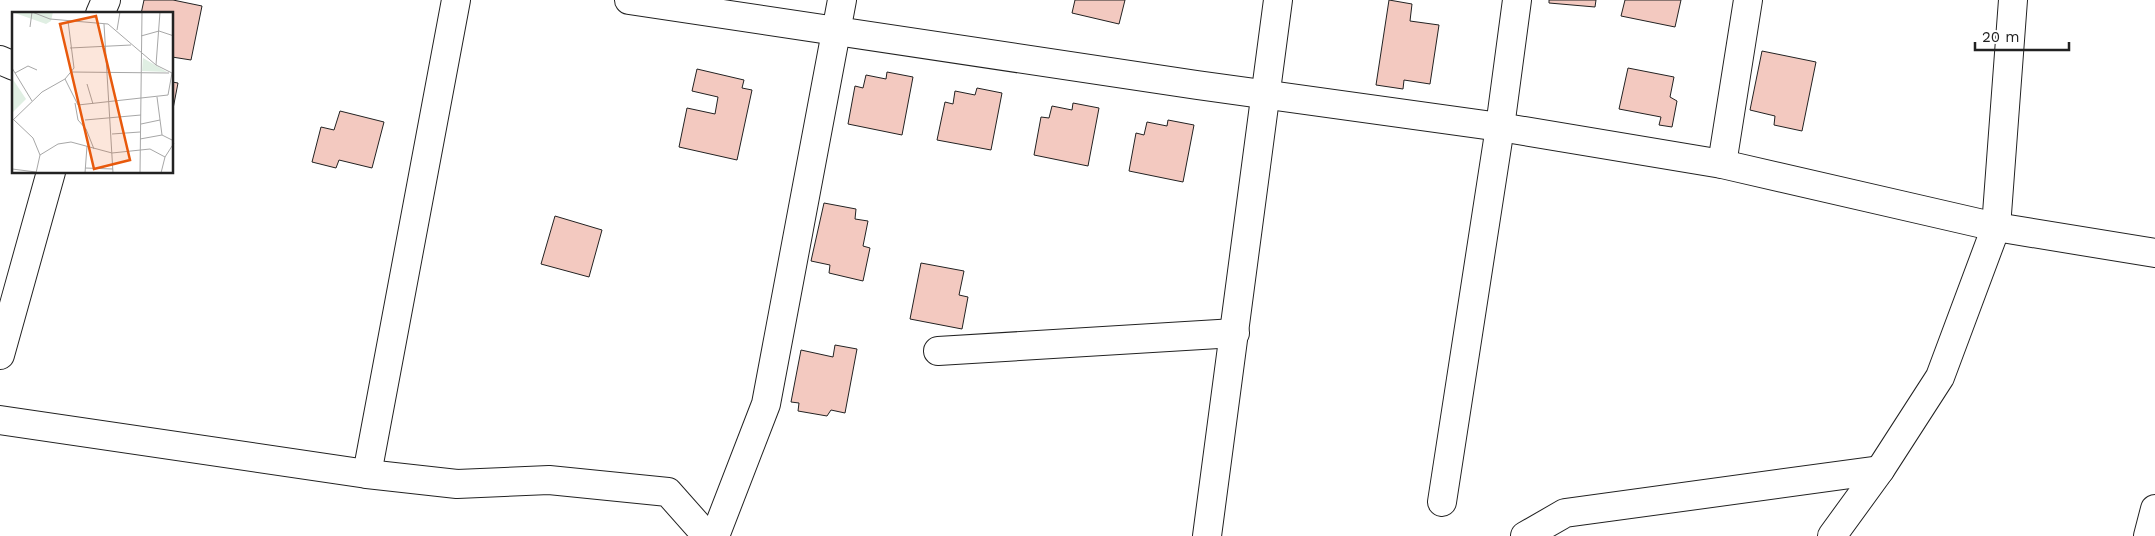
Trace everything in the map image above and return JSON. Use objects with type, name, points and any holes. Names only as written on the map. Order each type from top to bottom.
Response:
[{"type":"street","points":[[101,12],[106,0]]},
{"type":"street","points":[[367,474],[456,0]]},
{"type":"street","points":[[629,0],[1266,95],[1500,127],[1722,164],[1996,227],[2155,253]]},
{"type":"street","points":[[715,536],[766,404],[842,0]]},
{"type":"street","points":[[1208,536],[1278,0]]},
{"type":"street","points":[[1442,502],[1500,127],[1517,0]]},
{"type":"street","points":[[1722,164],[1748,0]]},
{"type":"street","points":[[1832,536],[1880,470],[1940,377],[1996,227],[2013,0]]},
{"type":"street","points":[[0,60],[12,65]]},
{"type":"street","points":[[0,355],[50,174]]},
{"type":"street","points":[[938,351],[1235,333]]},
{"type":"street","points":[[0,420],[367,474],[457,484],[549,480],[668,492],[707,536]]},
{"type":"street","points":[[1525,536],[1565,513],[1880,470]]},
{"type":"street","points":[[2148,536],[2155,509]]},
{"type":"building","points":[[144,0],[173,0],[202,6],[191,60],[174,57],[174,12],[141,12]]},
{"type":"building","points":[[1075,0],[1125,0],[1119,24],[1072,13]]},
{"type":"building","points":[[1389,0],[1412,4],[1410,21],[1439,25],[1430,84],[1404,80],[1403,89],[1376,85]]},
{"type":"building","points":[[1549,0],[1596,0],[1595,7],[1549,3]]},
{"type":"building","points":[[1625,0],[1681,0],[1675,27],[1621,16]]},
{"type":"building","points":[[1762,51],[1816,62],[1802,131],[1774,125],[1775,116],[1750,110]]},
{"type":"building","points":[[1628,68],[1674,77],[1670,97],[1677,101],[1672,127],[1659,125],[1661,117],[1619,109]]},
{"type":"building","points":[[697,69],[744,80],[742,88],[752,90],[737,160],[679,147],[687,108],[715,114],[718,97],[692,91]]},
{"type":"building","points":[[887,72],[913,77],[902,135],[848,124],[855,86],[863,88],[866,75],[886,79]]},
{"type":"building","points":[[174,82],[178,83],[174,104]]},
{"type":"building","points":[[977,88],[1002,93],[991,150],[937,140],[945,102],[953,104],[955,91],[975,95]]},
{"type":"building","points":[[1073,103],[1099,108],[1088,166],[1034,155],[1041,117],[1049,118],[1052,106],[1072,110]]},
{"type":"building","points":[[340,111],[384,122],[372,168],[339,160],[336,168],[312,162],[321,127],[334,130]]},
{"type":"building","points":[[1168,120],[1194,125],[1183,182],[1129,171],[1136,133],[1144,135],[1147,122],[1167,126]]},
{"type":"building","points":[[824,203],[856,209],[855,219],[868,221],[863,246],[870,248],[863,281],[829,273],[830,265],[811,261]]},
{"type":"building","points":[[555,216],[602,230],[589,277],[541,264]]},
{"type":"building","points":[[921,263],[964,271],[959,295],[968,297],[962,329],[910,319]]},
{"type":"building","points":[[835,345],[857,349],[845,413],[831,410],[827,416],[798,411],[799,403],[791,402],[801,350],[833,357]]}]
